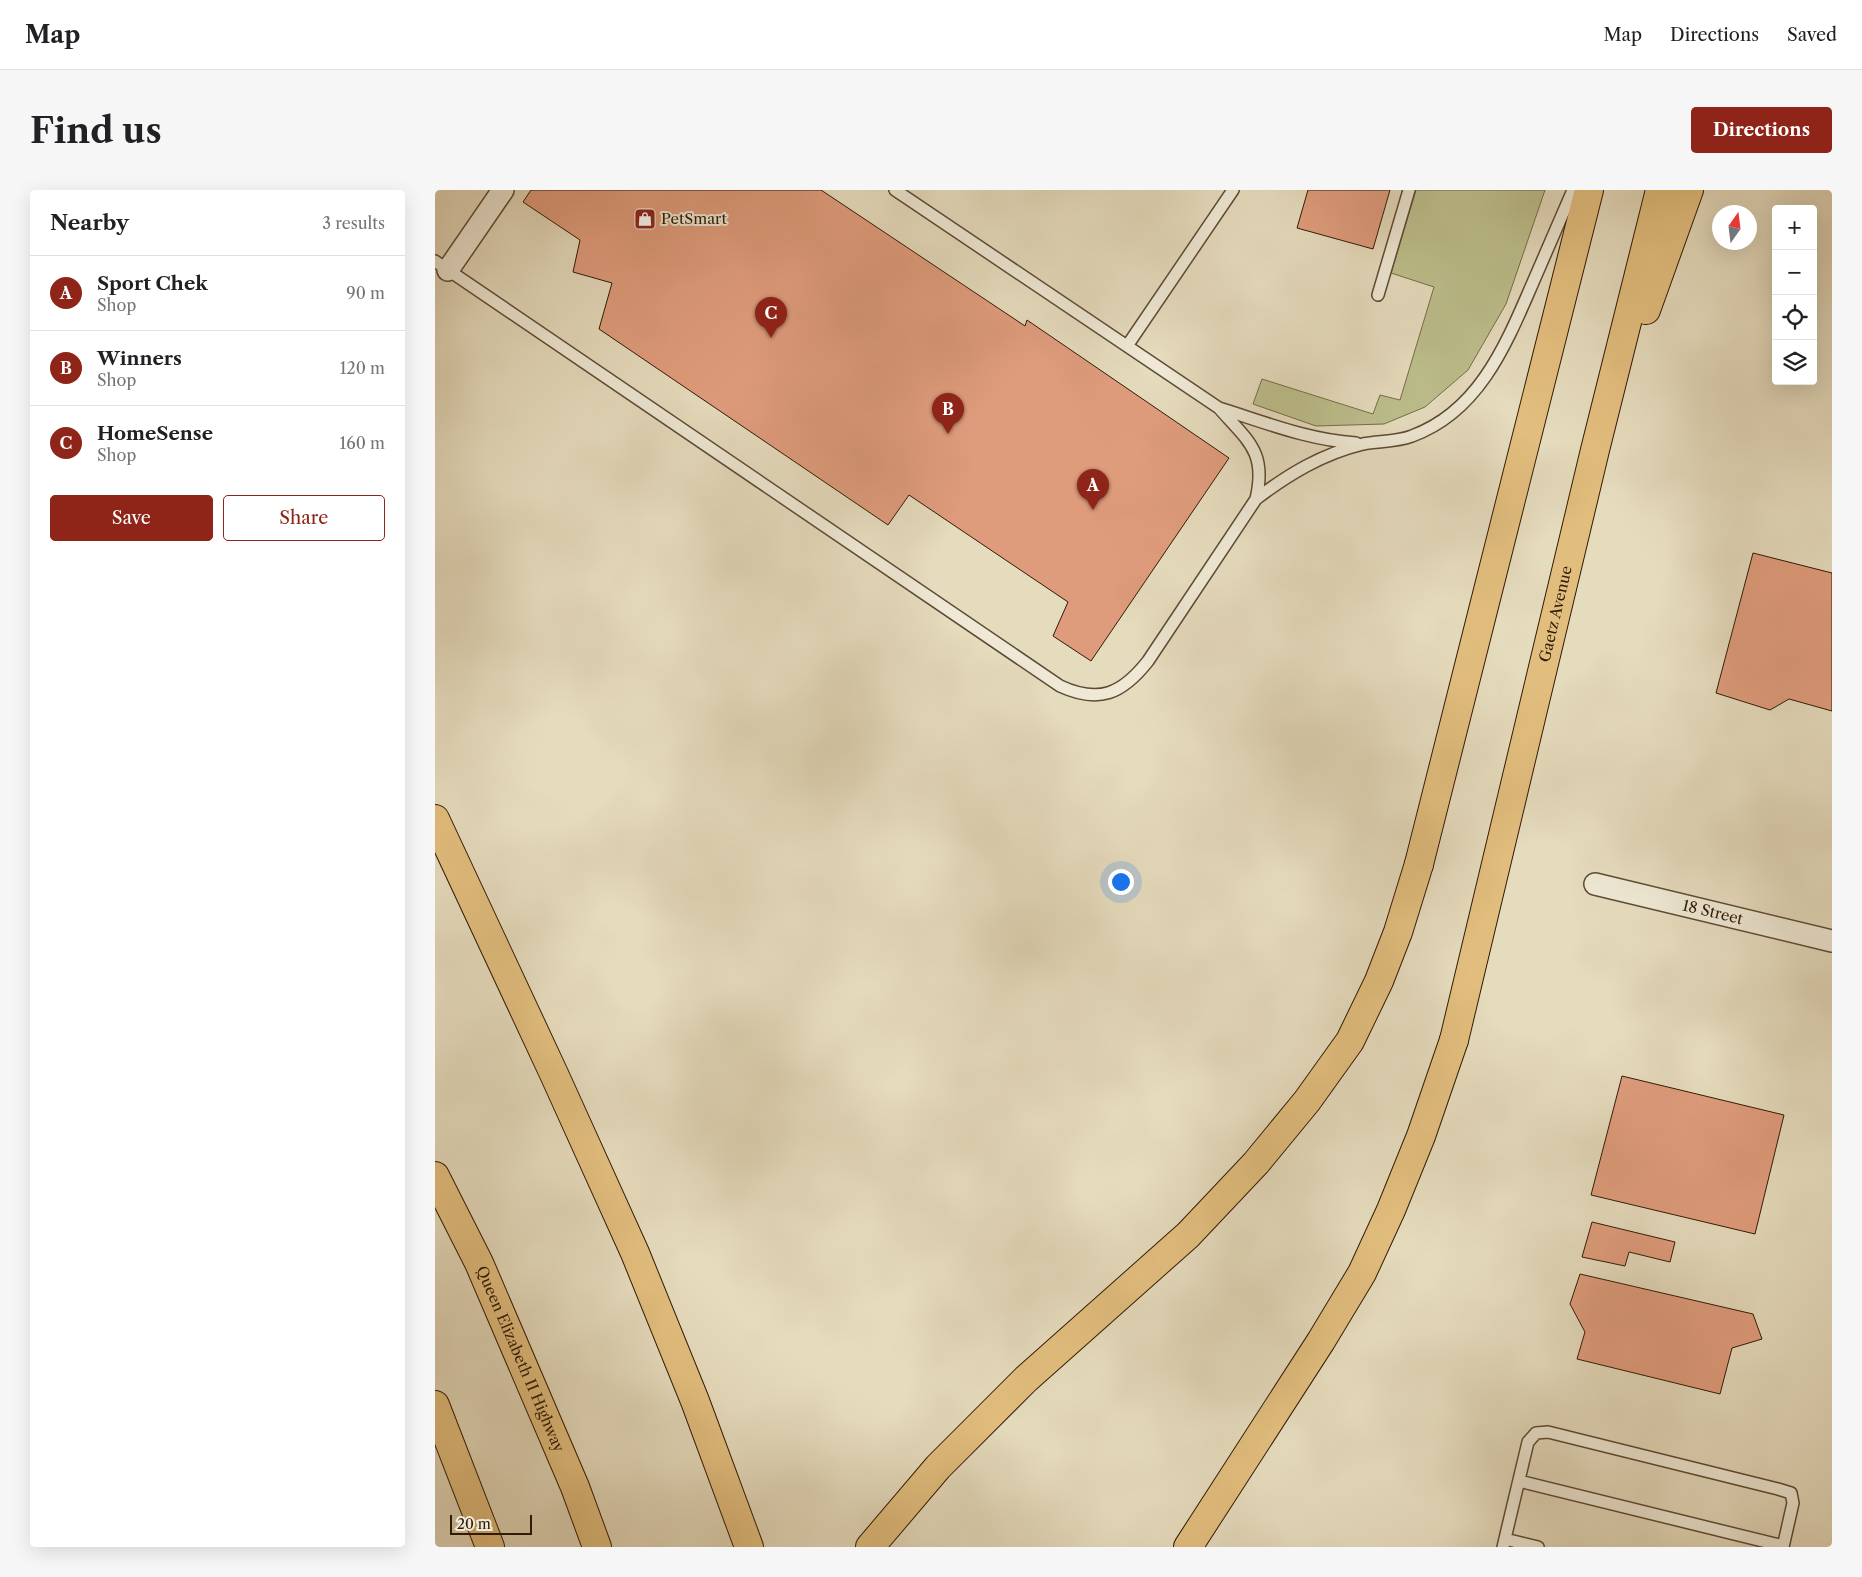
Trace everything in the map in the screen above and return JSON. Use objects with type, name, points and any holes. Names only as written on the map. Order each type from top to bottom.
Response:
[{"type":"main road","points":[[870,1547],[938,1466],[1026,1379],[1188,1235],[1256,1163],[1307,1101],[1350,1041],[1379,982],[1398,932],[1419,864],[1589,190]]},
{"type":"main road","name":"Gaetz Avenue","points":[[1188,1547],[1321,1341],[1362,1273],[1391,1210],[1421,1136],[1454,1040],[1595,450],[1660,190]]},
{"type":"main road","points":[[1595,450],[1689,190]]},
{"type":"main road","points":[[435,819],[635,1253],[695,1401],[749,1547]]},
{"type":"main road","name":"Queen Elizabeth II Highway","points":[[435,1176],[479,1263],[575,1487],[597,1547]]},
{"type":"main road","points":[[435,1405],[490,1547]]},
{"type":"street","points":[[441,266],[503,190]]},
{"type":"street","name":"18 Street","points":[[1595,884],[1832,941]]},
{"type":"lane","points":[[895,190],[1219,408],[1256,452],[1260,466],[1260,482],[1256,499]]},
{"type":"lane","points":[[1127,346],[1233,190]]},
{"type":"lane","points":[[1378,295],[1409,190]]},
{"type":"lane","points":[[441,266],[1060,686],[1077,694],[1098,695],[1115,690],[1131,681],[1139,673],[1256,499],[1306,465],[1333,452],[1365,444],[1411,437],[1441,422],[1465,403],[1494,366],[1511,334],[1573,190]]},
{"type":"lane","points":[[1219,408],[1308,436],[1329,441],[1365,444]]},
{"type":"lane","points":[[1519,1481],[1783,1547],[1793,1503],[1791,1494],[1779,1488],[1548,1432],[1536,1433],[1529,1442],[1519,1481],[1504,1543],[1538,1547]]},
{"type":"green space","points":[[1416,190],[1545,190],[1506,304],[1468,370],[1425,407],[1384,424],[1316,426],[1253,404],[1262,379],[1373,414],[1380,395],[1400,400],[1434,287],[1391,273]]},
{"type":"building","points":[[531,190],[821,190],[1025,326],[1027,320],[1229,458],[1091,661],[1053,636],[1068,602],[909,495],[888,525],[599,329],[612,283],[573,272],[580,240],[523,202]]},
{"type":"building","points":[[1308,190],[1390,190],[1373,249],[1297,228]]},
{"type":"building","points":[[1753,553],[1832,573],[1832,711],[1789,699],[1770,710],[1716,693]]},
{"type":"building","points":[[1622,1076],[1784,1115],[1755,1234],[1591,1195]]},
{"type":"building","points":[[1592,1222],[1675,1242],[1670,1262],[1629,1252],[1625,1266],[1582,1257]]},
{"type":"building","points":[[1580,1274],[1753,1314],[1762,1339],[1732,1348],[1720,1394],[1577,1359],[1585,1332],[1570,1304]]},
{"type":"place","name":"PetSmart","points":[[645,219]]},
{"type":"place","name":"HomeSense","points":[[771,338]]},
{"type":"place","name":"Winners","points":[[948,434]]},
{"type":"place","name":"Sport Chek","points":[[1093,510]]}]
